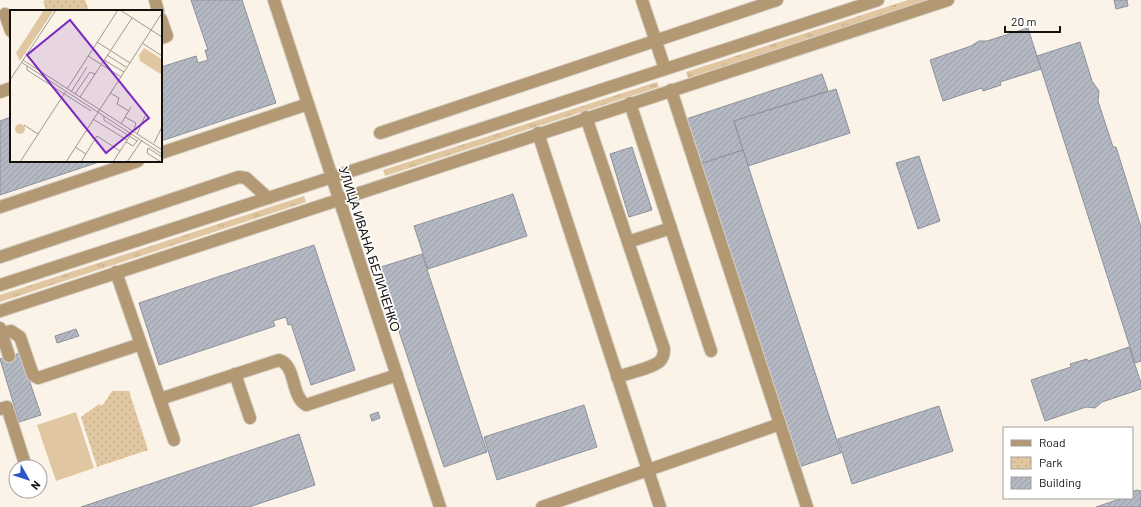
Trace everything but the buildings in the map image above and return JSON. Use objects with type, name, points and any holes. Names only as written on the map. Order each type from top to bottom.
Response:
[{"type":"street","points":[[154,0],[158,10]]},
{"type":"street","name":"УЛИЦА ИВАНА БЕЛИЧЕНКО","points":[[274,0],[440,507]]},
{"type":"street","points":[[642,0],[665,69]]},
{"type":"street","points":[[380,134],[777,0]]},
{"type":"street","points":[[0,285],[665,69],[847,5],[878,0]]},
{"type":"street","points":[[0,310],[586,117],[948,0]]},
{"type":"street","points":[[5,14],[10,28]]},
{"type":"street","points":[[162,22],[167,36],[162,38]]},
{"type":"street","points":[[0,92],[10,88]]},
{"type":"street","points":[[671,90],[807,507]]},
{"type":"street","points":[[630,103],[712,351]]},
{"type":"street","points":[[162,153],[308,104]]},
{"type":"street","points":[[586,117],[664,349],[660,361],[654,365],[617,377]]},
{"type":"street","points":[[538,133],[660,507]]},
{"type":"street","points":[[0,207],[135,162]]},
{"type":"street","points":[[0,257],[239,177],[246,178],[268,198]]},
{"type":"street","points":[[628,242],[671,228]]},
{"type":"street","points":[[116,272],[174,440]]},
{"type":"street","points":[[9,356],[1,331],[11,331],[20,337],[33,375],[38,378],[141,344]]},
{"type":"street","points":[[160,399],[279,360],[287,365],[299,399],[306,405],[397,375]]},
{"type":"street","points":[[236,374],[250,418]]},
{"type":"street","points":[[0,409],[7,407],[23,459]]},
{"type":"street","points":[[542,507],[780,424]]},
{"type":"green space","points":[[85,0],[89,10],[46,10],[43,1]]},
{"type":"green space","points":[[908,0],[928,0],[688,78],[686,72]]},
{"type":"green space","points":[[657,82],[659,87],[385,176],[383,170]]},
{"type":"green space","points":[[304,196],[306,202],[0,302],[0,295]]},
{"type":"green space","points":[[112,391],[129,391],[148,450],[97,467],[81,417],[99,404],[102,406]]},
{"type":"green space","points":[[76,412],[94,468],[56,481],[37,425]]}]
